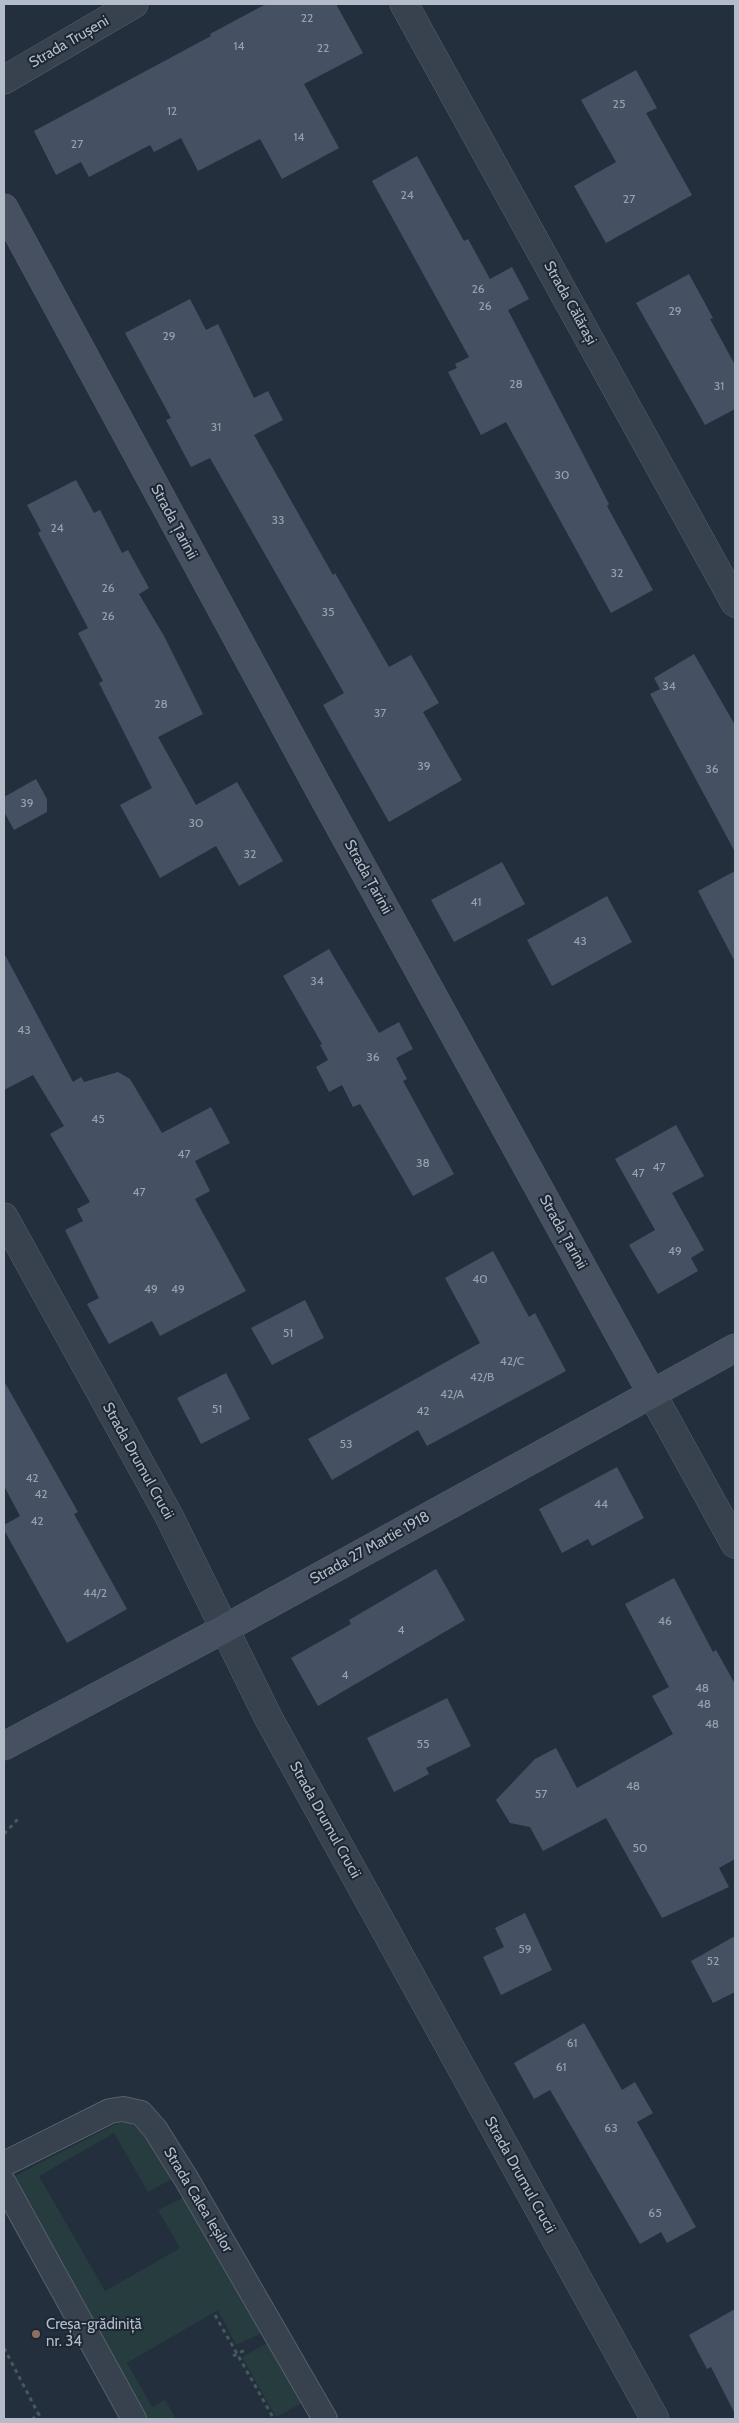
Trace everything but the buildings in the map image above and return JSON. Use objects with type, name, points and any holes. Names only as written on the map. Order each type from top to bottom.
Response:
[{"type":"street","name":"Strada Trușeni","points":[[4,80],[134,4]]},
{"type":"street","name":"Strada Călărași","points":[[404,4],[735,603]]},
{"type":"street","name":"Strada Țarinii","points":[[4,208],[318,787],[735,1544]]},
{"type":"street","name":"Strada Drumul Crucii","points":[[4,1216],[169,1516],[269,1719],[655,2419]]},
{"type":"street","name":"Strada 27 Martie 1918","points":[[4,1746],[224,1629],[651,1392],[735,1348]]},
{"type":"lane","name":"Strada Calea Ieșilor","points":[[4,2164],[110,2111],[123,2109],[141,2114],[155,2129],[187,2180],[326,2419]]},
{"type":"lane","points":[[4,2183],[134,2419]]},
{"type":"path","points":[[4,1834],[18,1819]]},
{"type":"path","points":[[215,2316],[235,2355],[274,2419]]},
{"type":"path","points":[[4,2348],[40,2415],[32,2419]]},
{"type":"green space","points":[[128,2122],[149,2138],[172,2179],[148,2192],[114,2133],[39,2176],[105,2291],[180,2248],[158,2210],[185,2197],[262,2333],[236,2345],[218,2310],[127,2363],[152,2407],[165,2400],[176,2419],[144,2419],[13,2188],[15,2176],[116,2124]]},
{"type":"green space","points":[[269,2342],[302,2403],[276,2417],[242,2357]]},
{"type":"place","name":"Creșa-grădiniță nr. 34","points":[[36,2334]]}]
